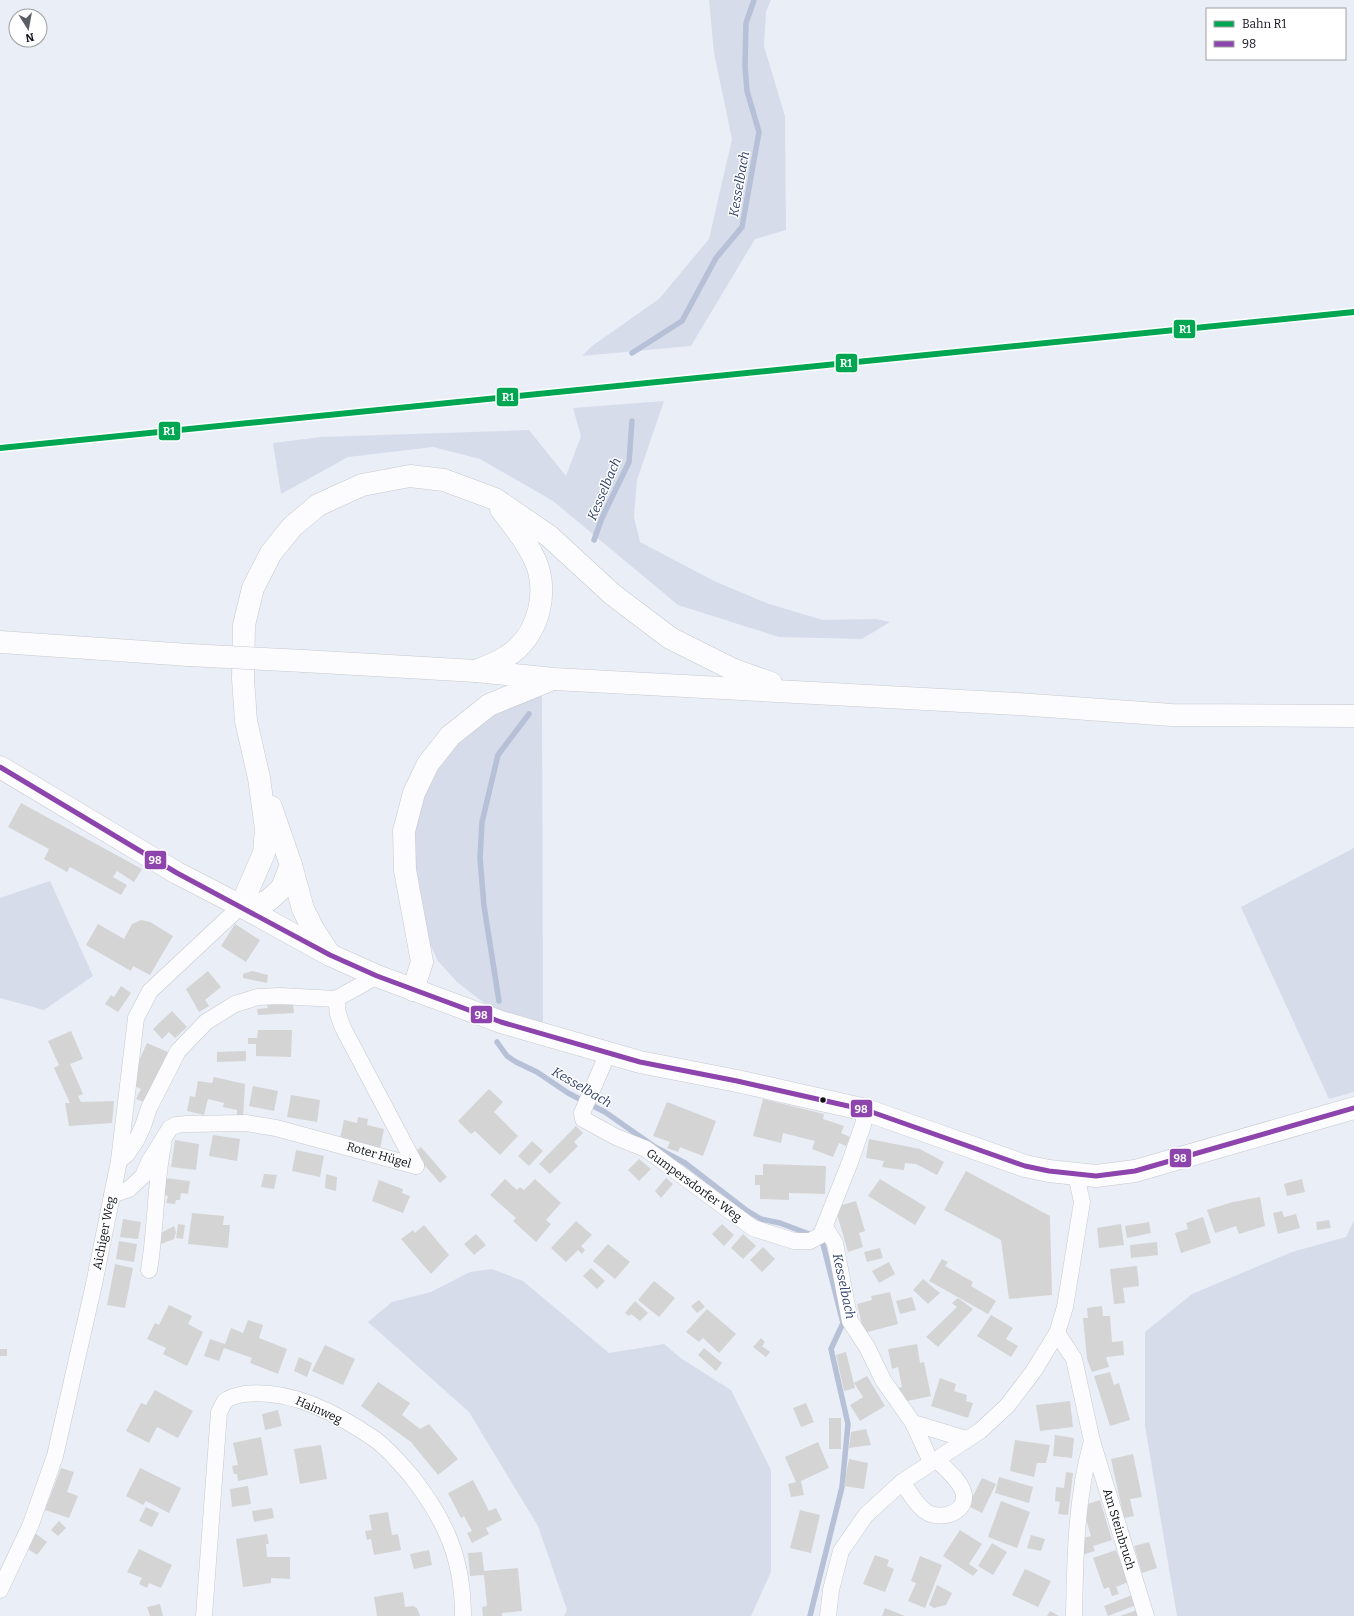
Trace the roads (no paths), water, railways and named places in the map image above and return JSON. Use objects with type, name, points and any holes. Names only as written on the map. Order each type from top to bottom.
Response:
[{"type":"main road","points":[[241,906],[264,853],[266,829],[259,778],[246,721],[243,679],[244,625],[253,588],[271,553],[292,527],[318,505],[362,485],[410,476],[444,480],[495,499],[549,536],[612,594],[670,638],[734,670],[795,691]]},
{"type":"main road","points":[[476,671],[507,656],[529,636],[540,607],[542,580],[533,554],[495,499]]},
{"type":"main road","points":[[0,642],[189,655],[476,671],[554,678],[795,691],[1172,715],[1354,716]]},
{"type":"main road","points":[[413,990],[422,962],[405,870],[404,831],[414,793],[428,764],[450,736],[488,705],[554,678]]},
{"type":"main road","points":[[0,767],[177,873],[330,955],[377,976],[501,1022],[608,1054],[640,1062],[813,1097],[866,1110],[1025,1166],[1076,1175],[1096,1176],[1135,1171],[1354,1108]]},
{"type":"main road","points":[[259,778],[291,864],[303,909],[313,929],[330,955]]},
{"type":"main road","points":[[241,906],[257,906],[269,900],[282,888],[291,864]]},
{"type":"street","name":"Aichiger Weg","points":[[0,1590],[31,1524],[56,1456],[94,1284],[119,1161],[136,1018],[150,991],[241,906]]},
{"type":"street","points":[[119,1161],[127,1154],[141,1131],[149,1108],[178,1051],[206,1022],[235,1004],[258,997],[280,996],[336,1000],[377,976]]},
{"type":"street","name":"Roter Hügel","points":[[112,1195],[129,1189],[143,1176],[149,1162],[170,1128],[176,1125],[210,1122],[246,1123],[307,1135],[416,1166],[346,1034],[338,1014],[336,1000]]},
{"type":"street","name":"Gumpersdorfer Weg","points":[[608,1054],[582,1113],[583,1119],[616,1138],[646,1149],[753,1228],[794,1241],[818,1234]]},
{"type":"street","points":[[866,1110],[858,1140],[818,1234],[835,1243],[850,1321],[867,1347],[883,1380],[913,1423],[933,1460],[957,1482],[964,1494],[963,1504],[958,1510],[940,1516],[924,1511],[902,1482]]},
{"type":"street","points":[[149,1270],[153,1246],[159,1164],[164,1138]]},
{"type":"street","points":[[828,1616],[831,1590],[841,1551],[866,1515],[902,1482],[933,1460],[980,1431],[1007,1406],[1033,1372],[1058,1332],[1066,1307],[1082,1202],[1076,1175]]},
{"type":"street","name":"Am Steinbruch","points":[[1058,1332],[1074,1359],[1092,1441],[1146,1616]]},
{"type":"street","name":"Hainweg","points":[[204,1616],[220,1412],[226,1400],[239,1395],[261,1392],[289,1397],[318,1407],[376,1441],[396,1459],[412,1478],[445,1529],[460,1571],[463,1593],[463,1616]]},
{"type":"street","points":[[913,1423],[966,1439]]},
{"type":"street","name":"Am Steinbruch","points":[[1074,1616],[1074,1568],[1084,1470],[1092,1441]]},
{"type":"waterway","name":"Kesselbach","points":[[632,353],[682,321],[716,258],[742,227],[759,132],[747,91],[745,66],[746,23],[754,0]]},
{"type":"waterway","name":"Kesselbach","points":[[594,540],[602,518],[629,462],[632,421]]},
{"type":"waterway","name":"Kesselbach","points":[[499,1001],[484,906],[480,858],[482,822],[498,755],[529,714]]},
{"type":"waterway","name":"Kesselbach","points":[[497,1042],[507,1056],[537,1072],[568,1093],[605,1112],[655,1147],[685,1163],[746,1210],[761,1219],[780,1223],[809,1234],[823,1244],[843,1323],[831,1349],[848,1424],[842,1487],[810,1616]]},
{"type":"rail line","name":"R1","points":[[0,448],[1354,312]]}]
